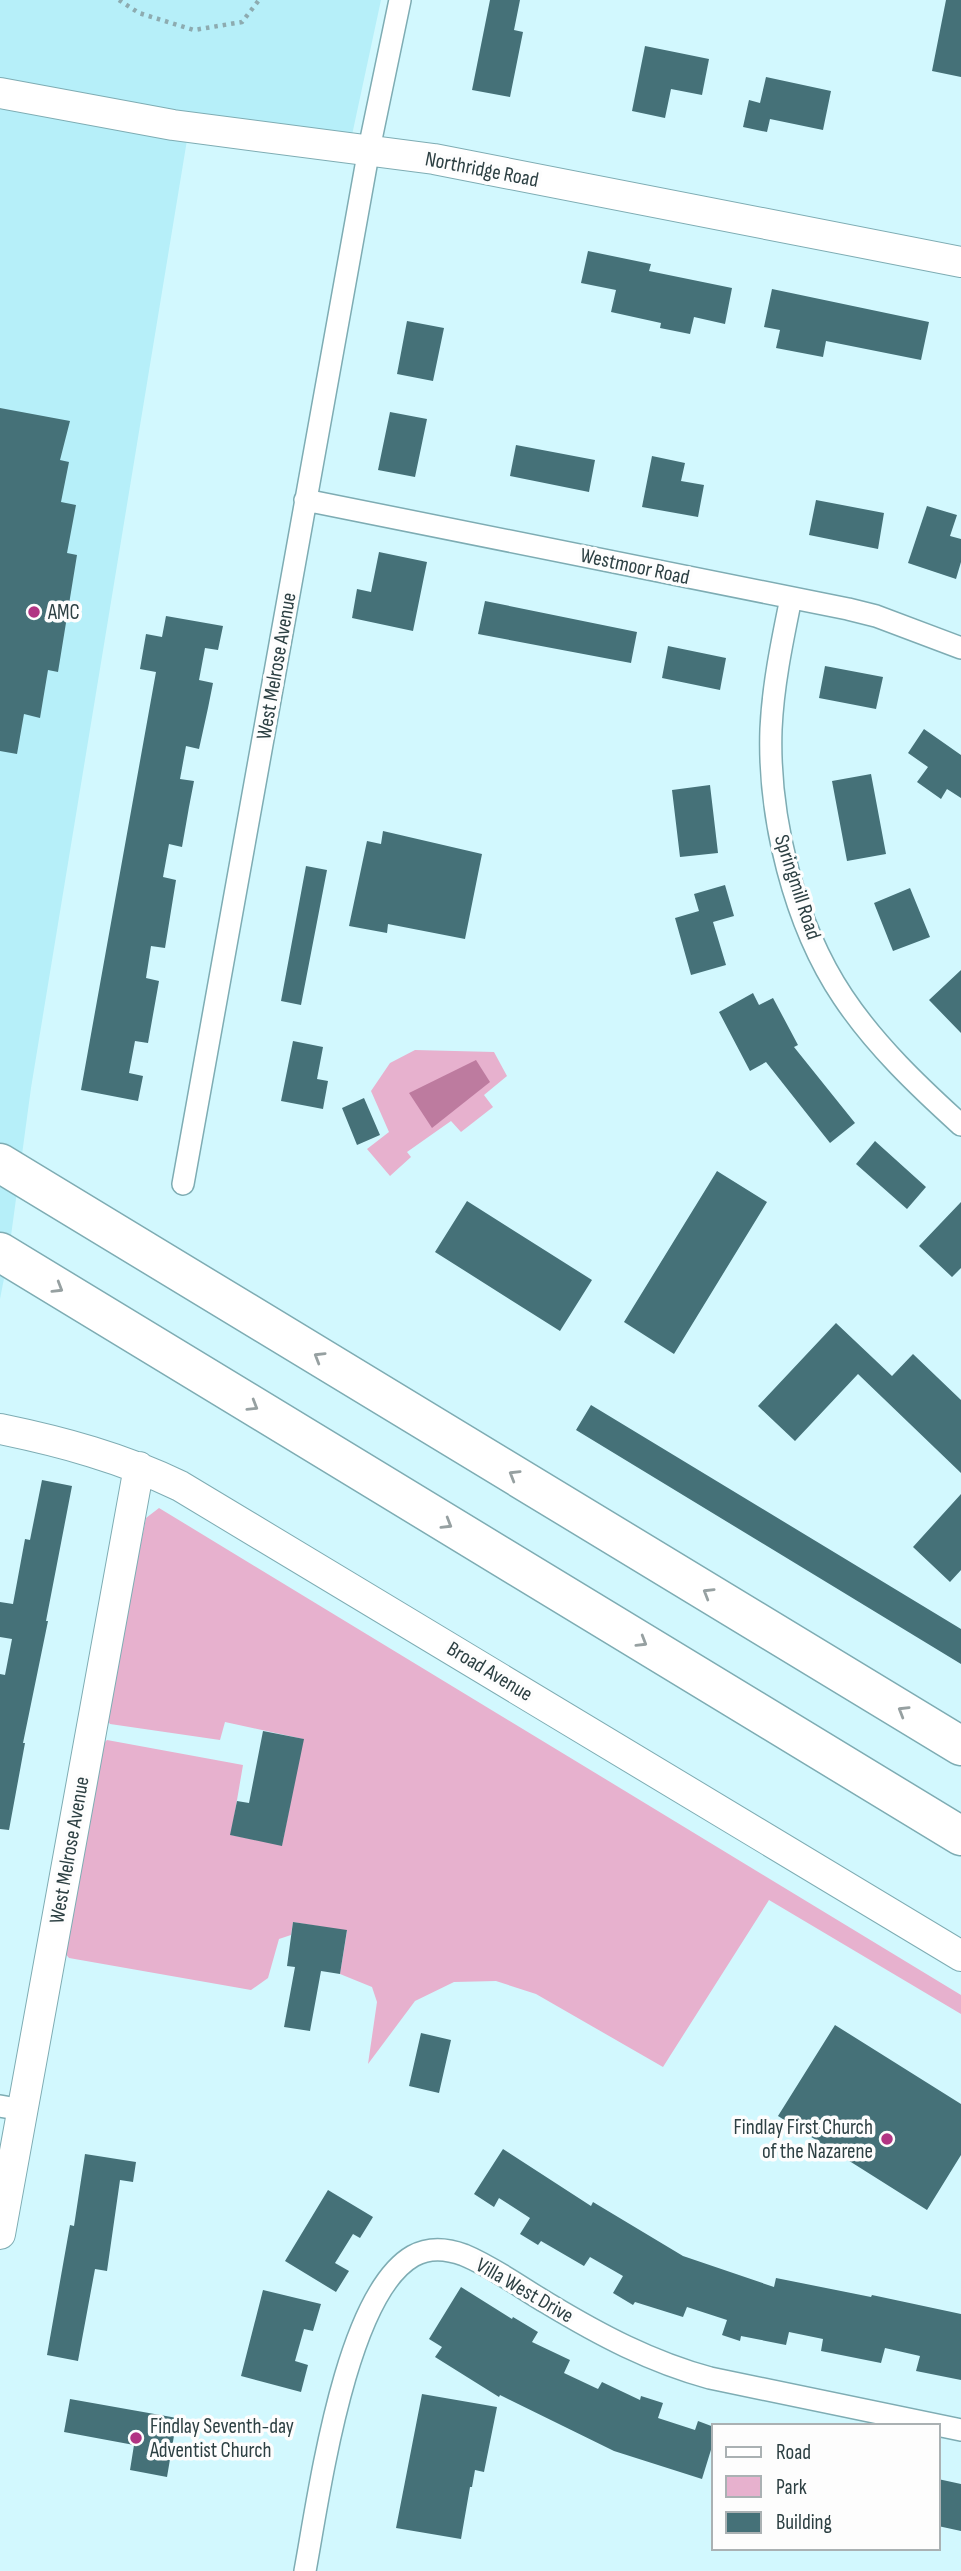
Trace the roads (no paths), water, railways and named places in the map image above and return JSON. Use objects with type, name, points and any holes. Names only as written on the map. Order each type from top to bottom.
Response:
[{"type":"highway","points":[[0,1163],[961,1746]]},
{"type":"highway","points":[[0,1252],[961,1836]]},
{"type":"main road","name":"Northridge Road","points":[[0,93],[173,125],[434,159],[961,262]]},
{"type":"main road","name":"Broad Avenue","points":[[0,1429],[90,1450],[139,1467],[180,1486],[961,1956]]},
{"type":"main road","name":"West Melrose Avenue","points":[[0,2234],[11,2108],[65,1868],[139,1467]]},
{"type":"street","name":"West Melrose Avenue","points":[[183,1184],[369,149],[400,0]]},
{"type":"street","name":"Westmoor Road","points":[[305,500],[876,616],[961,648]]},
{"type":"street","name":"Springmill Road","points":[[791,598],[773,698],[771,742],[779,829],[795,892],[826,969],[843,997],[894,1061],[961,1125]]},
{"type":"street","name":"Villa West Drive","points":[[305,2571],[329,2444],[354,2349],[366,2319],[391,2276],[415,2255],[430,2250],[447,2250],[477,2261],[619,2344],[679,2370],[932,2424]]},
{"type":"street","name":"Villa West Drive","points":[[940,2426],[961,2430]]},
{"type":"place","name":"AMC","points":[[34,612]]},
{"type":"place","name":"Findlay First Church of the Nazarene","points":[[887,2139]]},
{"type":"place","name":"Findlay Seventh-day Adventist Church","points":[[136,2438]]}]
